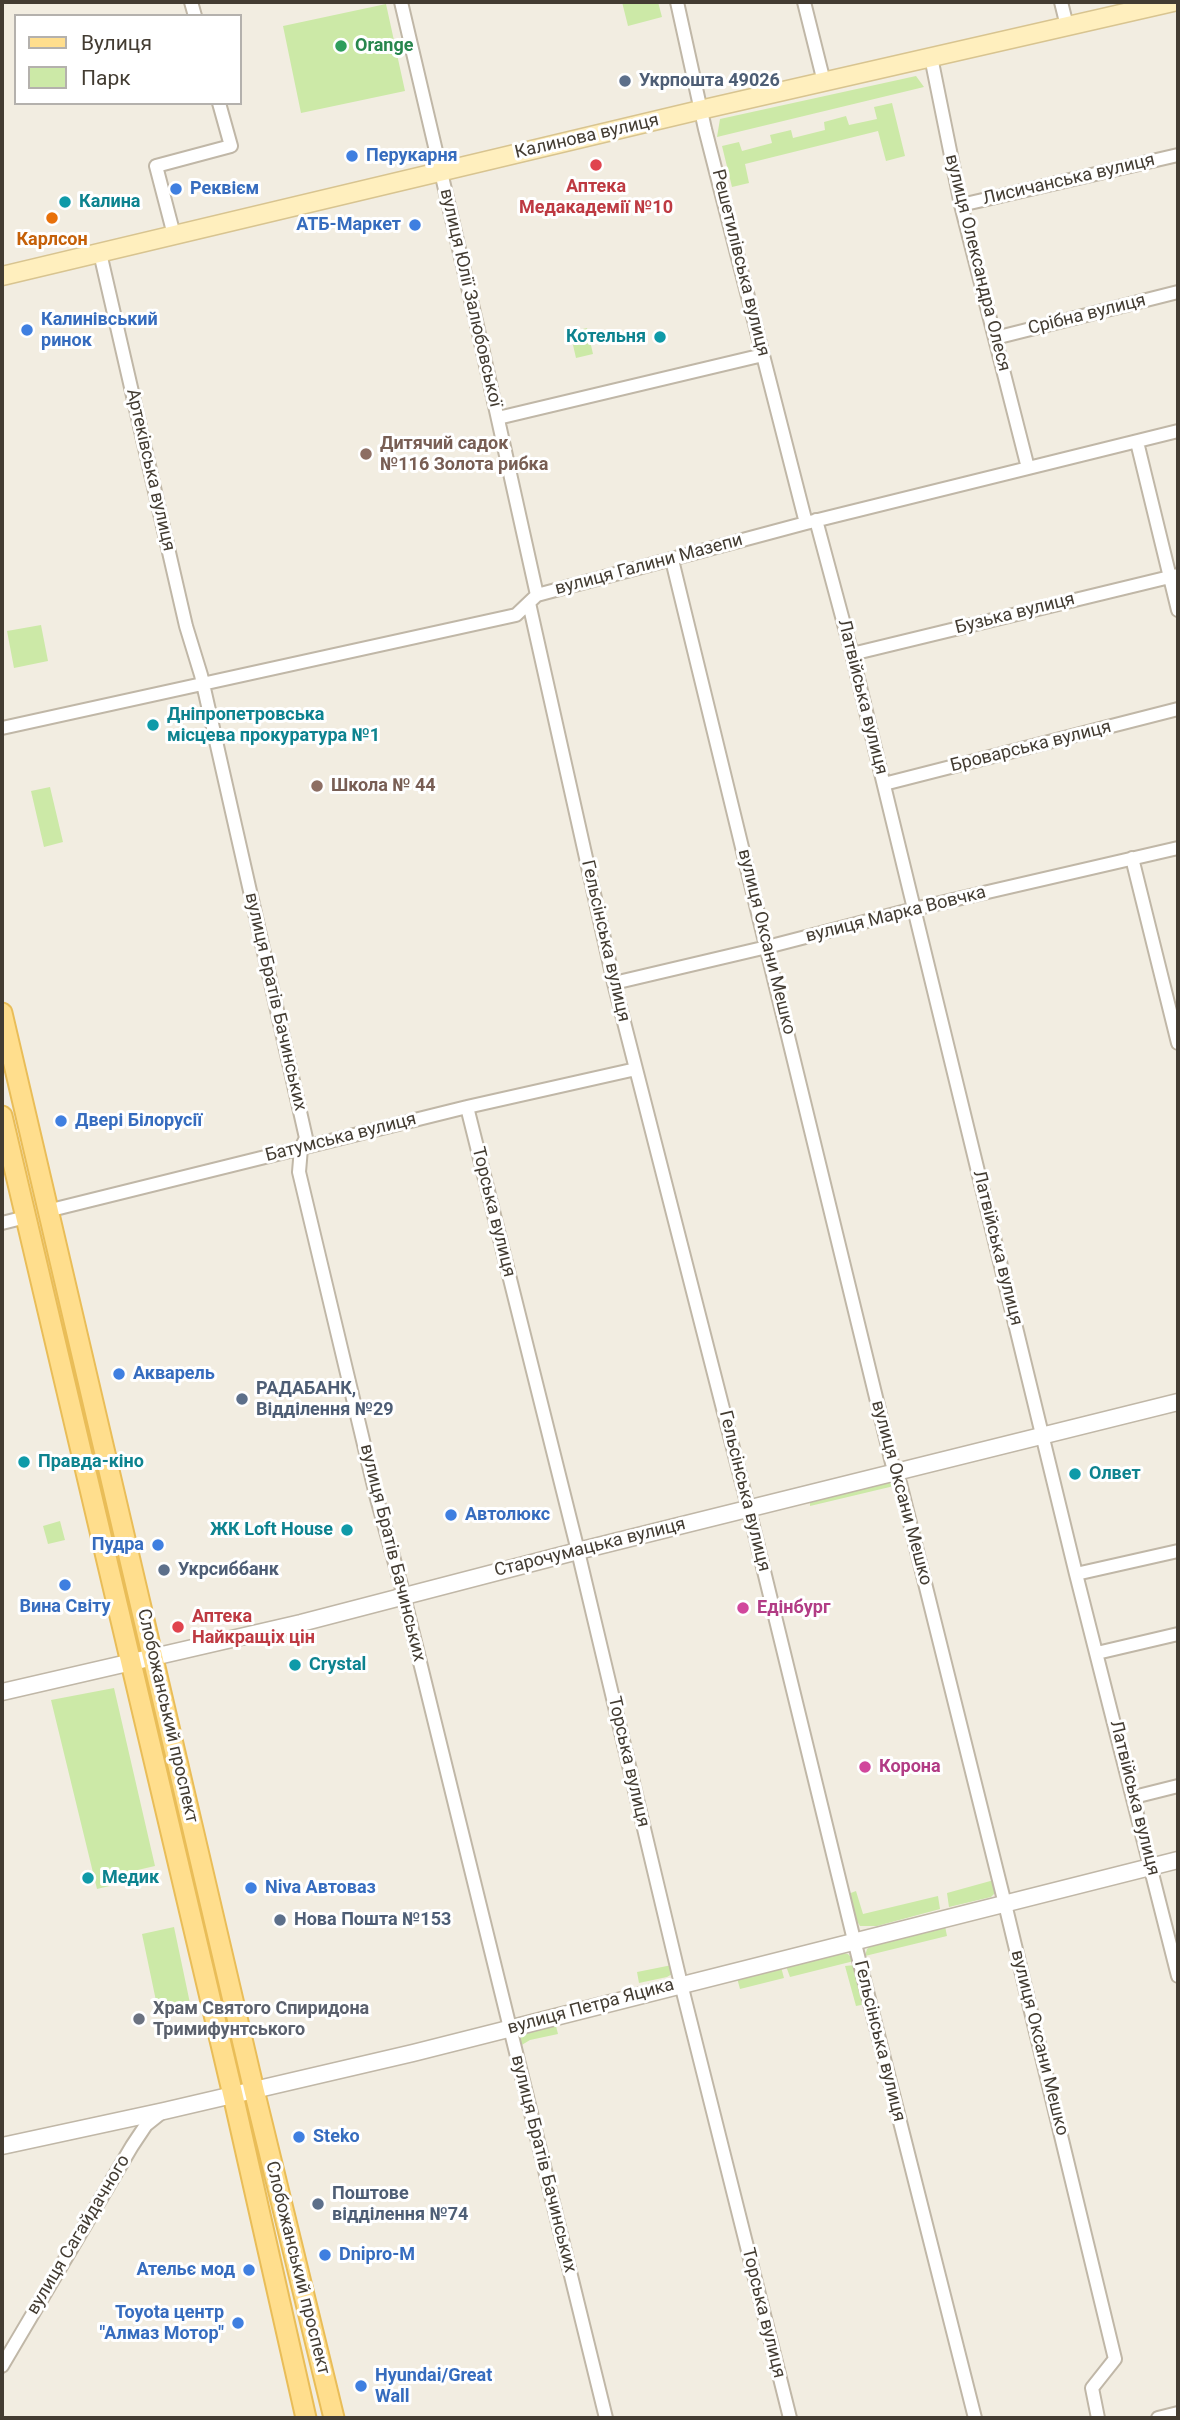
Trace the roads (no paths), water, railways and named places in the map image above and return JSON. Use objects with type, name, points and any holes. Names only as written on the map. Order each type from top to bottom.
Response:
[{"type":"main road","name":"Калинова вулиця","points":[[2,276],[700,110],[1173,2]]},
{"type":"main road","name":"Слобожанський проспект","points":[[2,1013],[254,2090],[334,2418]]},
{"type":"main road","name":"Слобожанський проспект","points":[[2,1116],[233,2095],[306,2418]]},
{"type":"street","name":"вулиця Юлії Залюбовської","points":[[401,2],[498,418],[533,599]]},
{"type":"street","name":"Решетилівська вулиця","points":[[677,2],[700,110],[811,522]]},
{"type":"street","points":[[804,2],[824,82]]},
{"type":"street","points":[[1061,2],[1067,26]]},
{"type":"street","name":"вулиця Олександра Олеся","points":[[931,57],[961,205],[1028,468]]},
{"type":"street","points":[[174,235],[156,166],[231,146],[220,105]]},
{"type":"street","name":"Лисичанська вулиця","points":[[961,205],[1178,155]]},
{"type":"street","name":"Артеківська вулиця","points":[[100,253],[186,626],[203,685]]},
{"type":"street","name":"Срібна вулиця","points":[[995,338],[1178,292]]},
{"type":"street","points":[[498,418],[764,355]]},
{"type":"street","name":"вулиця Галини Мазепи","points":[[2,728],[516,615],[533,599],[672,560],[811,522],[1178,431]]},
{"type":"street","points":[[1137,442],[1174,576],[1178,610]]},
{"type":"street","name":"Латвійська вулиця","points":[[811,522],[852,654],[1076,1574],[1178,1976]]},
{"type":"street","name":"вулиця Оксани Мешко","points":[[672,560],[895,1472],[1005,1904],[1115,2360],[1092,2388],[1098,2418]]},
{"type":"street","name":"Бузька вулиця","points":[[852,654],[1174,576]]},
{"type":"street","name":"Гельсінська вулиця","points":[[533,599],[614,983],[749,1509],[975,2418]]},
{"type":"street","name":"вулиця Братів Бачинських","points":[[203,685],[306,1138],[301,1148],[299,1172],[376,1494],[404,1596],[606,2418]]},
{"type":"street","name":"Броварська вулиця","points":[[884,784],[1178,709]]},
{"type":"street","name":"вулиця Марка Вовчка","points":[[614,983],[914,909],[1178,848]]},
{"type":"street","points":[[1132,858],[1178,1043]]},
{"type":"street","name":"Батумська вулиця","points":[[47,1211],[467,1107],[636,1069]]},
{"type":"street","name":"Торська вулиця","points":[[467,1107],[790,2418]]},
{"type":"street","points":[[2,1223],[26,1217]]},
{"type":"street","name":"Старочумацька вулиця","points":[[2,1692],[153,1658],[1178,1402]]},
{"type":"street","points":[[1076,1574],[1178,1551]]},
{"type":"street","points":[[1097,1653],[1178,1634]]},
{"type":"street","points":[[1134,1797],[1178,1786]]},
{"type":"street","name":"вулиця Петра Яцика","points":[[2,2146],[164,2111],[510,2029],[1178,1860]]},
{"type":"street","name":"вулиця Сагайдачного","points":[[2,2365],[146,2124],[164,2111]]},
{"type":"street","points":[[1158,2418],[1178,2413]]},
{"type":"place","name":"Orange","points":[[341,46]]},
{"type":"place","name":"Укрпошта 49026","points":[[625,81]]},
{"type":"place","name":"Перукарня","points":[[352,156]]},
{"type":"place","name":"Аптека Медакадемії №10","points":[[596,165]]},
{"type":"place","name":"Реквієм","points":[[176,189]]},
{"type":"place","name":"Калина","points":[[65,202]]},
{"type":"place","name":"Карлсон","points":[[52,218]]},
{"type":"place","name":"АТБ-Маркет","points":[[415,225]]},
{"type":"place","name":"Калинівський ринок","points":[[27,330]]},
{"type":"place","name":"Котельня","points":[[660,337]]},
{"type":"place","name":"Дитячий садок №116 Золота рибка","points":[[366,454]]},
{"type":"place","name":"Дніпропетровська місцева прокуратура №1","points":[[153,725]]},
{"type":"place","name":"Школа № 44","points":[[317,786]]},
{"type":"place","name":"Двері Білорусії","points":[[61,1121]]},
{"type":"place","name":"Акварель","points":[[119,1374]]},
{"type":"place","name":"РАДАБАНК, Відділення №29","points":[[242,1399]]},
{"type":"place","name":"Правда-кіно","points":[[24,1462]]},
{"type":"place","name":"Олвет","points":[[1075,1474]]},
{"type":"place","name":"Автолюкс","points":[[451,1515]]},
{"type":"place","name":"ЖК Loft House","points":[[347,1530]]},
{"type":"place","name":"Пудра","points":[[158,1545]]},
{"type":"place","name":"Укрсиббанк","points":[[164,1570]]},
{"type":"place","name":"Вина Світу","points":[[65,1585]]},
{"type":"place","name":"Едінбург","points":[[743,1608]]},
{"type":"place","name":"Аптека Найкращiх цiн","points":[[178,1627]]},
{"type":"place","name":"Crystal","points":[[295,1665]]},
{"type":"place","name":"Корона","points":[[865,1767]]},
{"type":"place","name":"Медик","points":[[88,1878]]},
{"type":"place","name":"Niva Автоваз","points":[[251,1888]]},
{"type":"place","name":"Нова Пошта №153","points":[[280,1920]]},
{"type":"place","name":"Храм Святого Спиридона Тримифунтського","points":[[139,2019]]},
{"type":"place","name":"Steko","points":[[299,2137]]},
{"type":"place","name":"Поштове відділення №74","points":[[318,2204]]},
{"type":"place","name":"Dnipro-M","points":[[325,2255]]},
{"type":"place","name":"Ательє мод","points":[[249,2270]]},
{"type":"place","name":"Toyota центр \"Алмаз Мотор\"","points":[[238,2323]]},
{"type":"place","name":"Hyundai/Great Wall","points":[[361,2386]]}]
